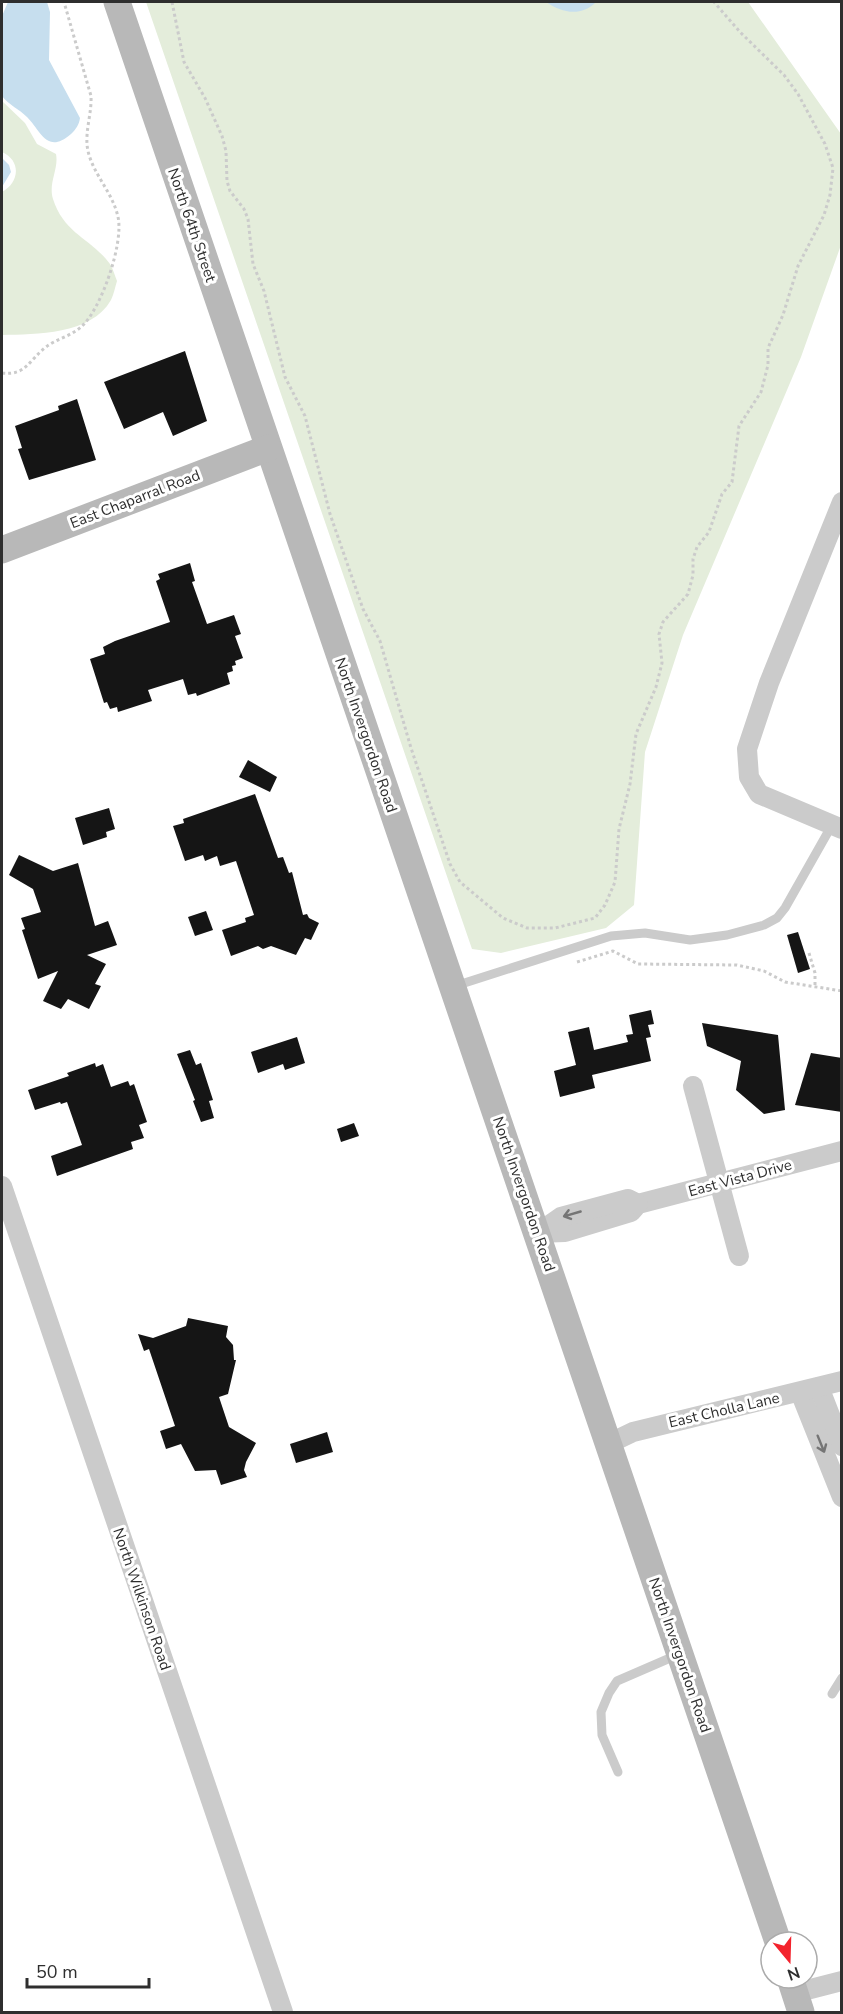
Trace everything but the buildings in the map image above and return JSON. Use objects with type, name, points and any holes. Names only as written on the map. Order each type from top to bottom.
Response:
[{"type":"street","name":"North 64th Street","points":[[117,2],[267,448]]},
{"type":"street","name":"East Chaparral Road","points":[[2,550],[267,448]]},
{"type":"street","name":"North Invergordon Road","points":[[267,448],[538,1233],[774,1930]]},
{"type":"street","points":[[837,827],[759,794],[749,777],[747,749],[769,683],[842,502]]},
{"type":"street","points":[[693,1086],[739,1256]]},
{"type":"street","name":"East Vista Drive","points":[[538,1233],[566,1216],[628,1199],[638,1204],[842,1151]]},
{"type":"street","name":"North Wilkinson Road","points":[[2,1186],[283,2013]]},
{"type":"street","name":"East Cholla Lane","points":[[608,1444],[633,1432],[842,1381]]},
{"type":"street","points":[[819,1386],[842,1446]]},
{"type":"street","points":[[800,1392],[842,1497]]},
{"type":"street","points":[[795,1994],[842,1981]]},
{"type":"lane","points":[[453,987],[611,936],[645,933],[674,939],[709,939],[764,925],[777,918],[786,908],[837,827]]},
{"type":"lane","points":[[618,1772],[602,1735],[601,1712],[609,1693],[617,1681],[679,1653]]},
{"type":"lane","points":[[832,1694],[842,1678]]},
{"type":"path","points":[[2,373],[19,373],[26,369],[45,348],[81,327],[92,315],[119,242],[118,217],[87,148],[92,110],[91,96],[64,2]]},
{"type":"path","points":[[172,2],[184,62],[205,98],[222,136],[230,191],[244,209],[248,219],[253,264],[264,291],[285,377],[305,416],[330,514],[363,609],[372,622],[382,647],[411,748],[450,864],[460,882],[503,918],[527,928],[555,928],[595,918],[605,905],[615,882],[619,829],[630,784],[636,734],[656,687],[662,663],[659,634],[663,622],[688,594],[693,575],[693,558],[697,547],[709,532],[722,494],[732,483],[739,426],[761,392],[768,365],[768,348],[783,315],[798,266],[824,215],[830,195],[833,168],[825,144],[798,94],[784,75],[740,32],[714,2]]},
{"type":"path","points":[[573,963],[613,951],[638,964],[737,965],[764,971],[785,982],[842,991]]},
{"type":"path","points":[[809,953],[815,973],[815,988]]},
{"type":"green space","points":[[146,2],[748,2],[841,134],[841,245],[801,357],[683,635],[645,752],[634,905],[606,928],[501,953],[472,949]]},
{"type":"green space","points":[[2,101],[25,123],[37,144],[56,154],[52,193],[58,211],[71,228],[103,255],[110,264],[117,281],[111,300],[102,312],[77,326],[46,333],[2,335],[2,192],[12,183],[16,172],[13,161],[2,152]]},
{"type":"water","points":[[8,2],[47,2],[50,12],[49,60],[80,118],[78,125],[63,140],[50,142],[45,139],[27,117],[2,96],[2,16]]},
{"type":"water","points":[[546,2],[596,2],[584,10],[571,12],[558,9]]},
{"type":"water","points":[[2,158],[9,165],[11,172],[2,187]]}]
